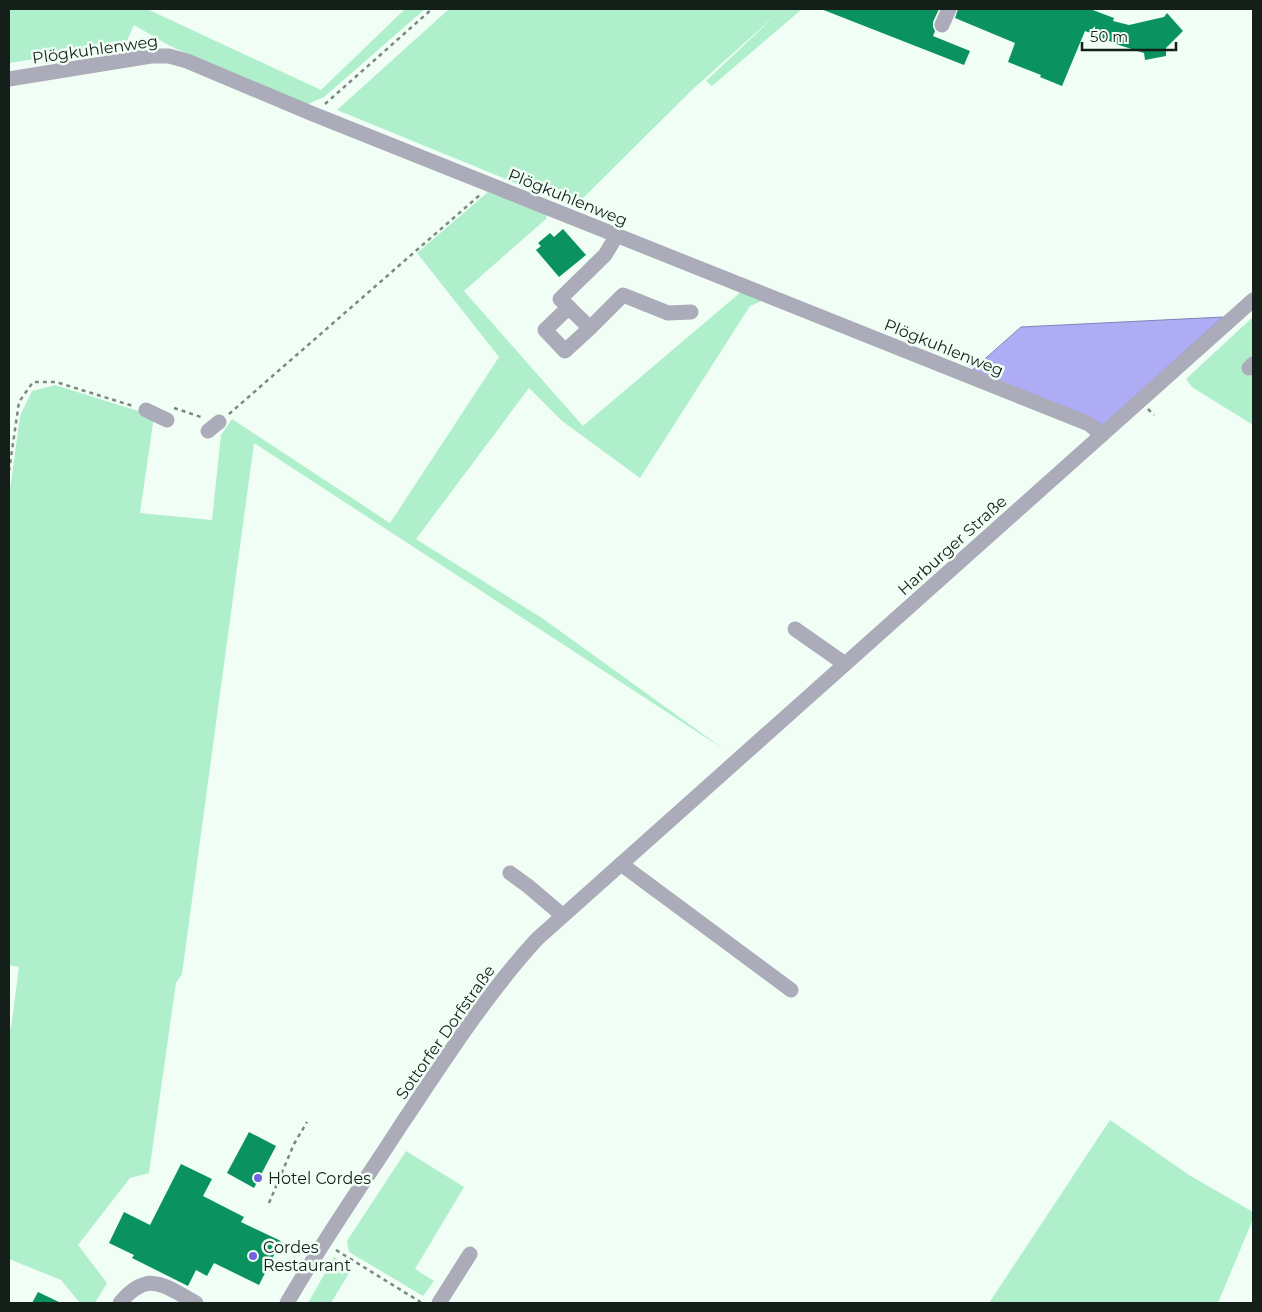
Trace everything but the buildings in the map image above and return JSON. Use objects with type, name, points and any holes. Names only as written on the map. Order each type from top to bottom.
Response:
[{"type":"street","points":[[942,25],[949,9]]},
{"type":"street","name":"Plögkuhlenweg","points":[[9,79],[151,56],[169,56],[1089,424],[1102,435]]},
{"type":"street","points":[[590,328],[560,299],[605,255],[617,234]]},
{"type":"street","points":[[569,307],[545,330],[565,352],[624,295],[668,313],[691,312]]},
{"type":"street","name":"Harburger Straße","points":[[674,816],[1252,304]]},
{"type":"street","points":[[146,410],[168,413]]},
{"type":"street","points":[[794,629],[845,664]]},
{"type":"street","name":"Sottorfer Dorfstraße","points":[[287,1303],[324,1242],[487,997],[511,966],[537,938],[674,816]]},
{"type":"street","points":[[620,864],[791,990]]},
{"type":"street","points":[[510,873],[562,915]]},
{"type":"street","points":[[439,1303],[470,1254]]},
{"type":"street","points":[[120,1303],[138,1286],[150,1282],[162,1285],[196,1303]]},
{"type":"path","points":[[313,114],[432,9]]},
{"type":"path","points":[[168,413],[213,426],[491,185]]},
{"type":"path","points":[[9,471],[19,402],[33,382],[56,382],[146,410]]},
{"type":"path","points":[[269,1203],[294,1144],[307,1122]]},
{"type":"path","points":[[324,1242],[422,1303]]},
{"type":"green space","points":[[9,9],[147,9],[321,90],[405,9],[425,9],[324,97],[306,105],[170,46],[134,25],[125,45],[9,63]]},
{"type":"green space","points":[[449,9],[802,9],[712,86],[706,81],[778,13],[693,89],[574,207],[337,110]]},
{"type":"green space","points":[[488,192],[547,213],[546,219],[464,291],[583,426],[742,291],[764,300],[750,306],[640,478],[562,421],[529,388],[416,539],[542,618],[725,750],[254,443],[182,974],[176,983],[149,1173],[130,1178],[78,1245],[107,1283],[95,1303],[80,1303],[61,1280],[9,1259],[9,1028],[11,1028],[19,967],[9,965],[9,497],[20,416],[32,391],[55,385],[154,416],[140,513],[212,520],[221,435],[232,419],[390,523],[499,357],[417,253]]},
{"type":"green space","points":[[1253,317],[1253,425],[1192,387],[1186,379]]},
{"type":"green space","points":[[1110,1120],[1189,1175],[1253,1212],[1253,1219],[1218,1303],[989,1303]]},
{"type":"green space","points":[[406,1151],[464,1187],[415,1269],[434,1281],[423,1296],[349,1252],[347,1241]]},
{"type":"green space","points":[[334,1257],[352,1268],[331,1303],[308,1303]]},
{"type":"water","points":[[1223,317],[1103,425],[970,372],[1021,327]]},
{"type":"place","name":"Hotel Cordes","points":[[258,1178]]},
{"type":"place","name":"Cordes Restaurant","points":[[253,1256]]}]
